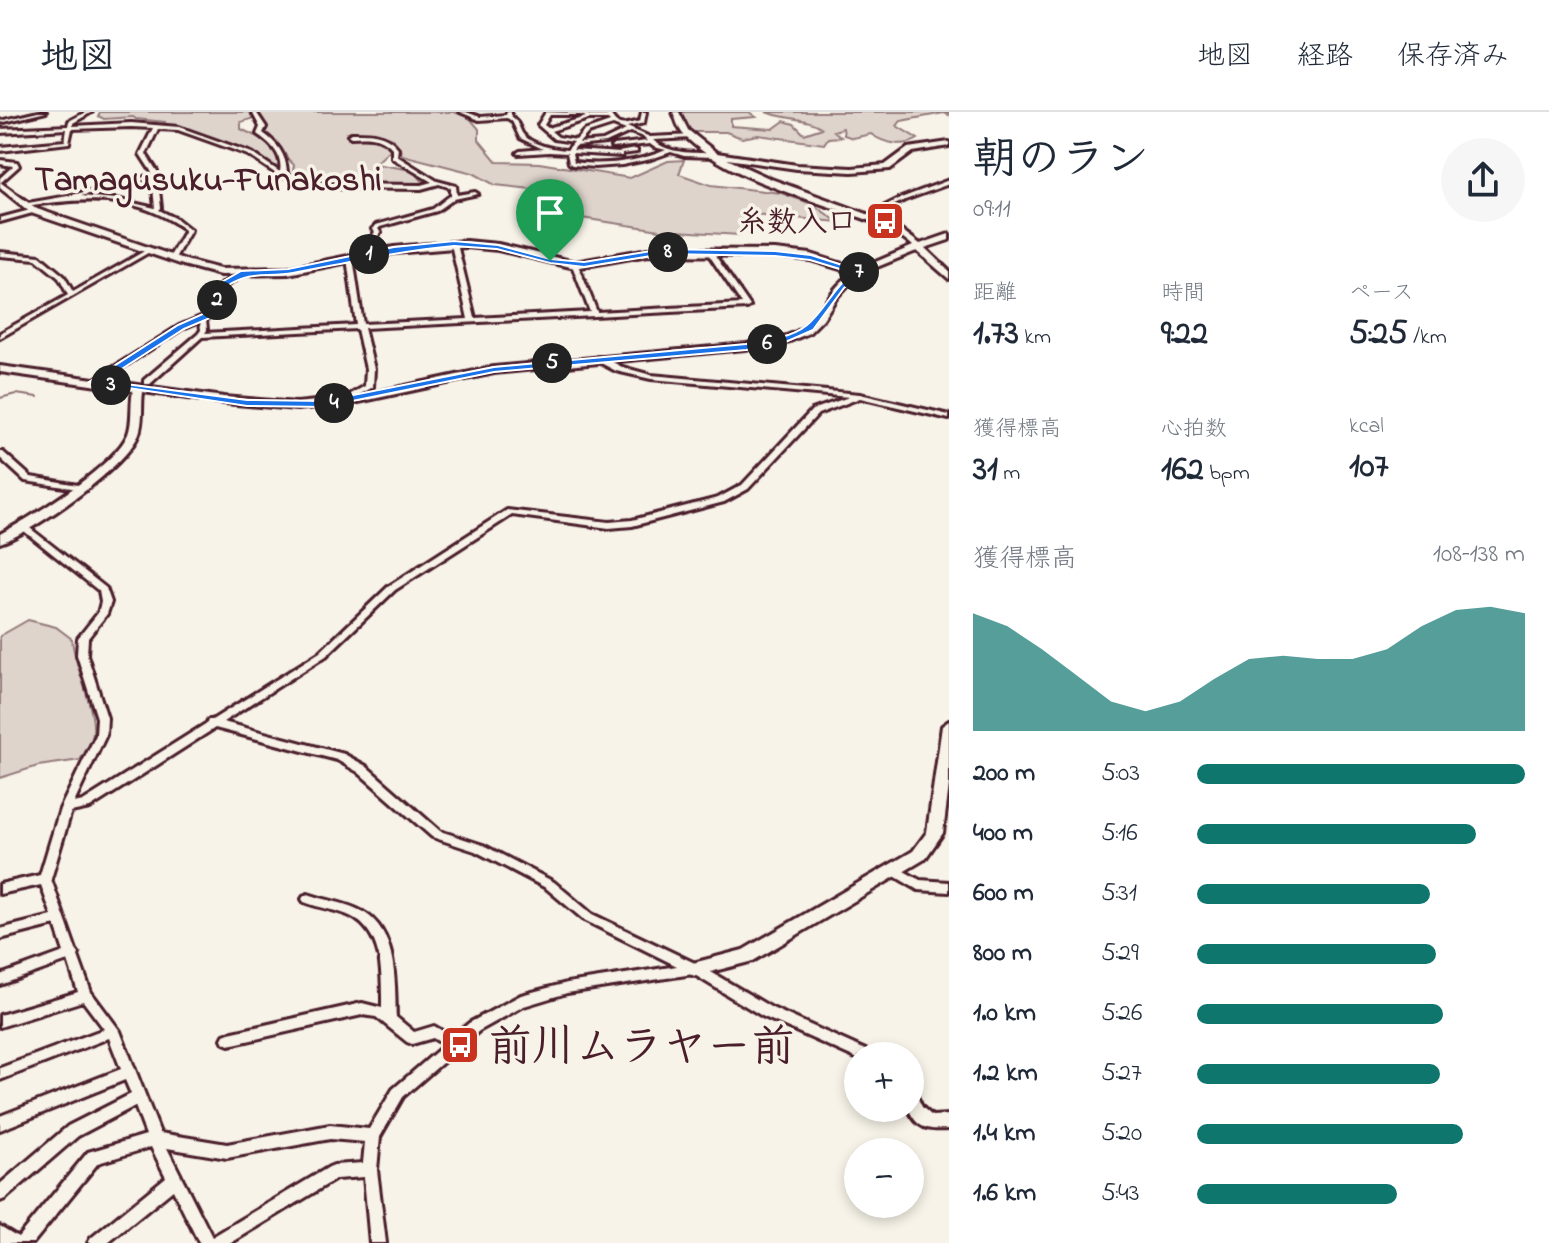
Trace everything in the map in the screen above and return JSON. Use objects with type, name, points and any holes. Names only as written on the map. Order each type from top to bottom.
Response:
[{"type":"street","points":[[0,122],[44,112]]},
{"type":"street","points":[[0,149],[67,142],[67,129],[71,122],[90,112]]},
{"type":"street","points":[[254,112],[263,127],[260,134],[275,142],[285,166],[280,174]]},
{"type":"street","points":[[462,112],[479,119],[508,114],[521,134],[549,150]]},
{"type":"street","points":[[469,115],[492,112]]},
{"type":"street","points":[[549,112],[610,117],[622,127],[689,155],[714,155],[797,167],[852,170],[887,167],[911,150],[949,144]]},
{"type":"street","points":[[549,112],[580,122]]},
{"type":"street","points":[[549,112],[541,121],[550,132],[573,145],[620,157],[635,151]]},
{"type":"street","points":[[622,127],[642,122],[644,112]]},
{"type":"street","points":[[676,112],[681,128],[714,155],[747,173],[889,225],[949,276]]},
{"type":"street","points":[[550,132],[590,117]]},
{"type":"street","points":[[610,117],[573,145],[569,157],[577,164],[620,157],[651,158],[671,150]]},
{"type":"street","points":[[0,131],[131,125],[179,129],[250,154],[280,174],[344,188],[421,187],[435,182]]},
{"type":"street","points":[[156,128],[143,154],[154,176],[158,208]]},
{"type":"street","points":[[520,153],[604,142],[630,130]]},
{"type":"street","points":[[521,134],[585,133]]},
{"type":"street","points":[[351,135],[375,134],[388,139],[395,148],[394,157],[435,182],[454,187],[456,191],[453,197],[435,210],[378,226],[375,229],[378,232],[368,245],[369,254]]},
{"type":"street","points":[[614,147],[692,136]]},
{"type":"street","points":[[604,142],[614,147],[620,157]]},
{"type":"street","points":[[0,162],[15,163],[16,166],[0,182],[34,211],[208,270],[241,274],[288,271],[369,254],[454,244],[498,247],[575,265],[648,252],[791,254],[860,272]]},
{"type":"street","points":[[25,204],[68,198],[154,176]]},
{"type":"street","points":[[889,225],[893,221],[883,209],[887,204],[949,182]]},
{"type":"street","points":[[453,197],[475,194]]},
{"type":"street","points":[[68,198],[95,198],[158,208],[172,215],[188,230],[172,258]]},
{"type":"street","points":[[0,220],[34,211]]},
{"type":"street","points":[[0,369],[94,382],[143,385],[271,405],[354,400],[494,370],[746,347],[792,337],[816,322],[841,286],[860,272],[949,237]]},
{"type":"street","points":[[454,244],[472,320]]},
{"type":"street","points":[[0,336],[150,250]]},
{"type":"street","points":[[200,335],[747,306],[710,252]]},
{"type":"street","points":[[0,254],[38,257],[62,277],[71,295]]},
{"type":"street","points":[[350,258],[370,369],[369,387],[355,394],[354,400]]},
{"type":"street","points":[[575,265],[594,314]]},
{"type":"street","points":[[94,382],[181,327],[203,319],[221,295],[223,285],[241,274]]},
{"type":"street","points":[[203,319],[204,330],[200,335],[143,385],[136,429],[130,442],[78,487],[9,533],[103,590],[106,602],[102,614],[83,638],[82,655],[102,718],[101,735],[66,809],[45,879],[86,995],[113,1031],[155,1139],[207,1243]]},
{"type":"street","points":[[600,359],[619,369],[664,379],[860,396],[949,417]]},
{"type":"street","points":[[66,809],[86,805],[323,654],[392,588],[510,512],[609,525],[632,523],[721,500],[745,487],[815,412],[860,396]]},
{"type":"street","points":[[0,454],[28,479],[78,487]]},
{"type":"street","points":[[212,723],[340,757],[362,769],[436,834],[479,848],[527,872],[550,885],[588,917],[695,969],[767,1012],[844,1047]]},
{"type":"street","points":[[378,1243],[370,1170],[373,1136],[398,1093],[474,1027],[521,1001],[567,988],[695,969],[747,956],[895,871],[919,855],[935,833],[949,726]]},
{"type":"street","points":[[895,871],[918,885],[949,887]]},
{"type":"street","points":[[0,889],[45,879]]},
{"type":"street","points":[[308,899],[348,911],[372,925],[387,960],[389,1018]]},
{"type":"street","points":[[0,934],[58,919]]},
{"type":"street","points":[[0,980],[73,954]]},
{"type":"street","points":[[0,1021],[86,995]]},
{"type":"street","points":[[229,1039],[362,1009],[379,1012],[389,1018],[406,1036],[412,1038],[434,1032],[454,1044]]},
{"type":"street","points":[[0,1074],[113,1031]]},
{"type":"street","points":[[0,1123],[129,1072]]},
{"type":"street","points":[[0,1194],[73,1131],[139,1097]]},
{"type":"street","points":[[924,1118],[929,1123],[949,1122]]},
{"type":"street","points":[[23,1243],[93,1157],[155,1139],[227,1151],[330,1132],[373,1136]]},
{"type":"street","points":[[217,1243],[334,1172],[370,1170]]},
{"type":"street","points":[[96,1243],[175,1179]]},
{"type":"street","points":[[0,1234],[14,1243]]},
{"type":"shaded area","points":[[100,112],[249,112],[254,118],[241,122],[241,129],[270,143],[281,164],[278,169],[253,154],[194,132],[165,126],[165,122],[133,117],[104,119],[98,116]]},
{"type":"shaded area","points":[[257,112],[453,112],[468,116],[479,129],[479,140],[497,162],[539,163],[630,178],[668,161],[684,160],[679,174],[711,185],[781,193],[812,204],[838,222],[752,214],[740,235],[660,230],[555,214],[532,189],[495,185],[473,173],[402,155],[393,140],[379,135],[366,134],[388,142],[391,149],[375,164],[412,170],[425,184],[351,186],[292,175],[294,165],[274,142],[265,137],[266,127]]},
{"type":"shaded area","points":[[680,112],[749,112],[756,117],[731,119],[731,126],[773,129],[784,121],[794,124],[804,134],[822,128],[811,122],[766,112],[949,112],[949,115],[944,113],[901,121],[897,126],[918,139],[912,142],[887,142],[871,134],[853,138],[844,135],[843,128],[834,131],[841,137],[828,138],[824,144],[758,135],[742,138],[726,132],[693,132],[684,126]]},
{"type":"shaded area","points":[[28,620],[56,627],[72,639],[92,717],[92,738],[80,760],[38,766],[0,778],[0,636]]},
{"type":"waterway","points":[[0,398],[16,394],[38,397]]},
{"type":"place","name":"糸数入口","points":[[885,221]]},
{"type":"place","name":"前川ムラヤー前","points":[[460,1045]]},
{"type":"district","name":"Tamagusuku-Funakoshi","points":[[208,178]]},
{"type":"route","points":[[454,244],[498,247],[550,261],[584,265],[648,252],[775,253],[811,257],[860,272],[841,286],[809,328],[778,342],[746,347],[494,370],[354,400],[297,406],[247,403],[94,382],[181,327],[203,319],[221,295],[223,285],[241,274],[288,271],[369,254],[454,244]]}]
